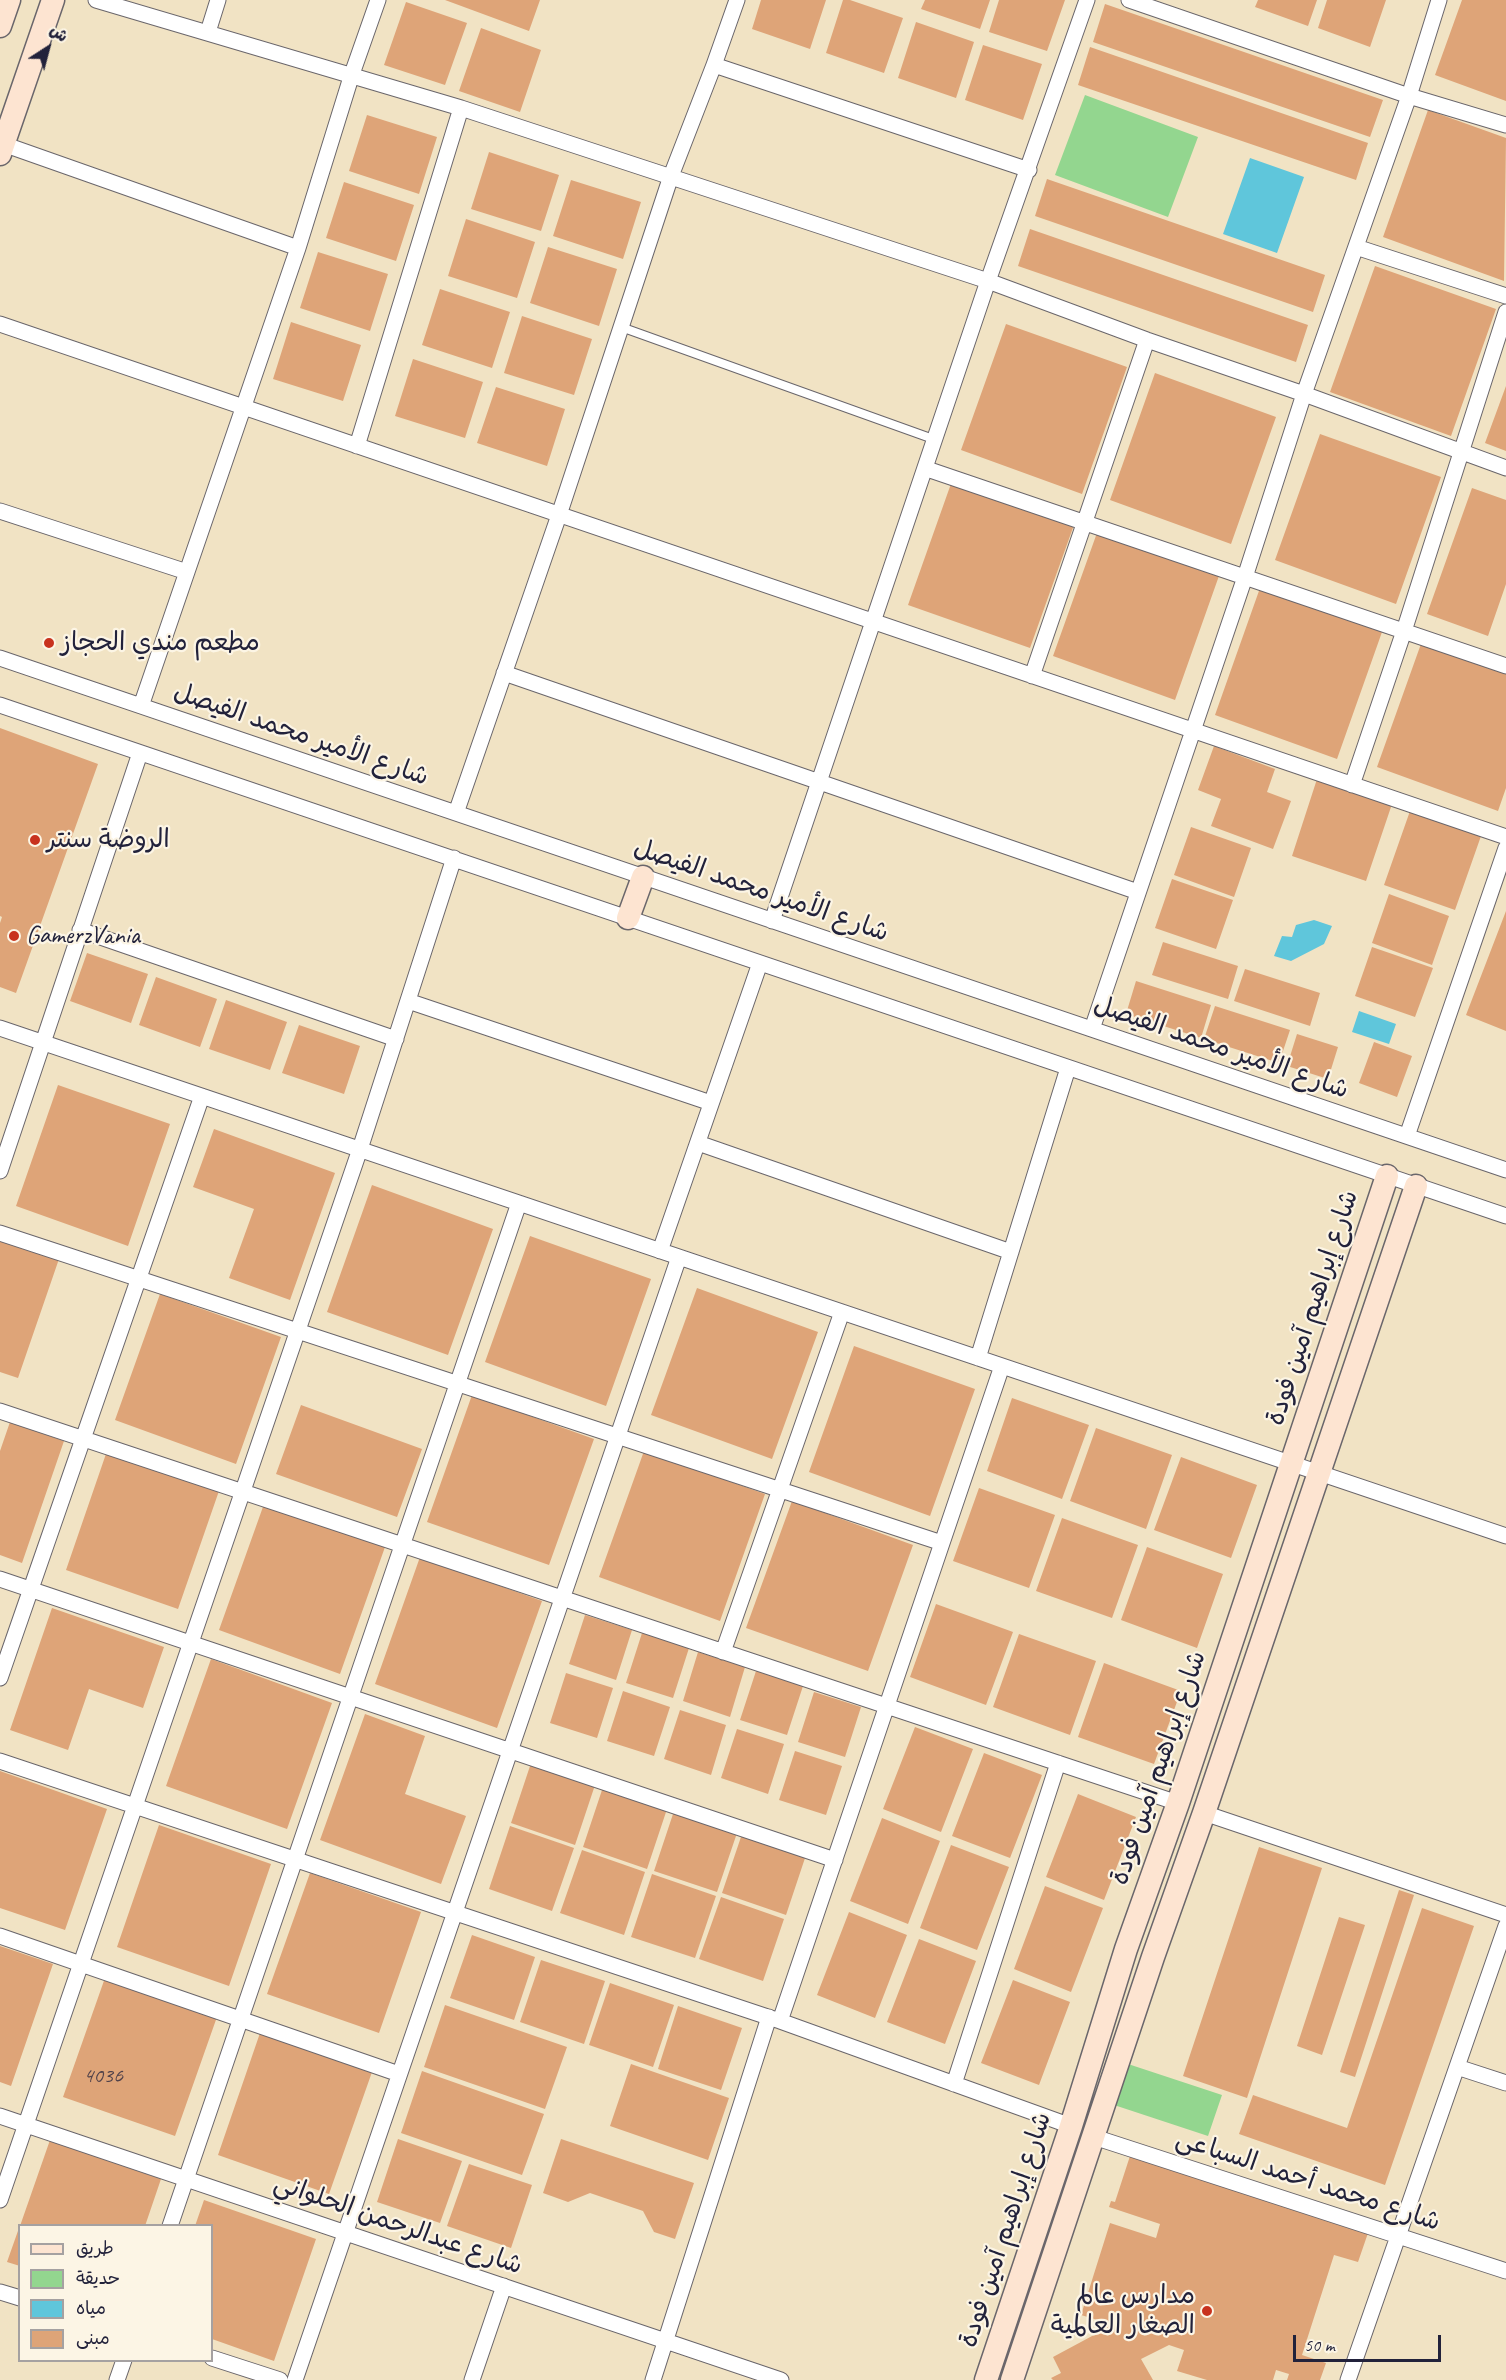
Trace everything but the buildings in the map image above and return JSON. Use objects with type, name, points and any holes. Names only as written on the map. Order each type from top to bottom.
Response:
[{"type":"street","points":[[0,26],[9,0]]},
{"type":"street","points":[[53,0],[2,149],[298,248]]},
{"type":"street","points":[[96,0],[461,108],[988,281],[1506,468]]},
{"type":"street","points":[[208,32],[218,0]]},
{"type":"street","points":[[141,706],[298,248],[352,74],[378,0]]},
{"type":"street","points":[[456,813],[559,515],[671,176],[737,0]]},
{"type":"street","points":[[772,921],[927,469],[988,281],[1087,0]]},
{"type":"street","points":[[1129,0],[1409,96],[1506,125]]},
{"type":"street","points":[[1092,1029],[1245,577],[1304,394],[1409,96],[1439,0]]},
{"type":"street","points":[[714,65],[1029,170]]},
{"type":"street","points":[[357,446],[461,108]]},
{"type":"street","points":[[1356,247],[1506,297]]},
{"type":"street","points":[[1352,785],[1506,312]]},
{"type":"street","points":[[0,324],[1506,837]]},
{"type":"street","points":[[1032,676],[1147,340]]},
{"type":"street","points":[[927,469],[1506,666]]},
{"type":"street","points":[[0,510],[186,572]]},
{"type":"street","name":"شارع الأمير محمد الفيصل","points":[[0,658],[1506,1170]]},
{"type":"street","points":[[504,673],[1138,892]]},
{"type":"street","points":[[0,705],[1506,1216]]},
{"type":"street","points":[[0,1171],[140,753]]},
{"type":"street","points":[[1407,1136],[1506,848]]},
{"type":"street","points":[[0,2200],[360,1149],[454,858]]},
{"type":"street","points":[[628,918],[643,877]]},
{"type":"street","points":[[80,930],[396,1039]]},
{"type":"street","points":[[660,1251],[760,963]]},
{"type":"street","points":[[408,1001],[711,1103]]},
{"type":"street","points":[[0,1028],[1506,1536]]},
{"type":"street","points":[[978,1358],[1068,1068]]},
{"type":"street","points":[[0,1678],[202,1096]]},
{"type":"street","points":[[698,1143],[1011,1252]]},
{"type":"street","name":"شارع إبراهيم آمين فودة","points":[[986,2380],[1071,2126],[1126,1949],[1178,1803],[1387,1176]]},
{"type":"street","name":"شارع إبراهيم آمين فودة","points":[[1012,2380],[1095,2137],[1153,1957],[1416,1186]]},
{"type":"street","points":[[171,2224],[519,1203]]},
{"type":"street","points":[[0,1233],[942,1543]]},
{"type":"street","points":[[295,2380],[679,1257]]},
{"type":"street","points":[[723,1652],[842,1312]]},
{"type":"street","points":[[653,2380],[775,2019],[835,1860],[1002,1366]]},
{"type":"street","points":[[1322,1373],[1350,1382]]},
{"type":"street","points":[[0,1411],[1178,1803]]},
{"type":"street","points":[[0,1579],[835,1860]]},
{"type":"street","points":[[0,1761],[775,2019],[1071,2126]]},
{"type":"street","points":[[954,2084],[1058,1763]]},
{"type":"street","points":[[1204,1813],[1506,1915]]},
{"type":"street","points":[[1348,2380],[1506,1926]]},
{"type":"street","points":[[0,1936],[399,2074]]},
{"type":"street","points":[[1126,1949],[1153,1957]]},
{"type":"street","points":[[1457,2067],[1506,2083]]},
{"type":"street","name":"شارع عبدالرحمن الحلواني","points":[[0,2116],[780,2380]]},
{"type":"street","name":"شارع محمد أحمد السباعى","points":[[1095,2137],[1506,2271]]},
{"type":"street","points":[[472,2380],[504,2286]]},
{"type":"street","points":[[0,2292],[18,2297]]},
{"type":"street","points":[[213,2358],[280,2380]]},
{"type":"street","points":[[117,2380],[124,2362]]},
{"type":"lane","points":[[621,327],[936,440]]},
{"type":"green space","points":[[1085,95],[1198,137],[1168,217],[1055,175]]},
{"type":"green space","points":[[1122,2062],[1222,2095],[1208,2136],[1108,2103]]},
{"type":"water","points":[[1250,158],[1304,177],[1277,253],[1223,234]]},
{"type":"water","points":[[1314,920],[1332,926],[1324,944],[1291,961],[1274,956],[1282,936],[1292,937],[1296,925]]},
{"type":"water","points":[[1359,1011],[1396,1024],[1389,1044],[1352,1032]]},
{"type":"place","name":"مطعم مندي الحجاز","points":[[49,643]]},
{"type":"place","name":"الروضة سنتر","points":[[35,840]]},
{"type":"place","name":"GamerzVania","points":[[14,936]]},
{"type":"place","name":"مدارس عالم الصغار العالمية","points":[[1207,2311]]}]
